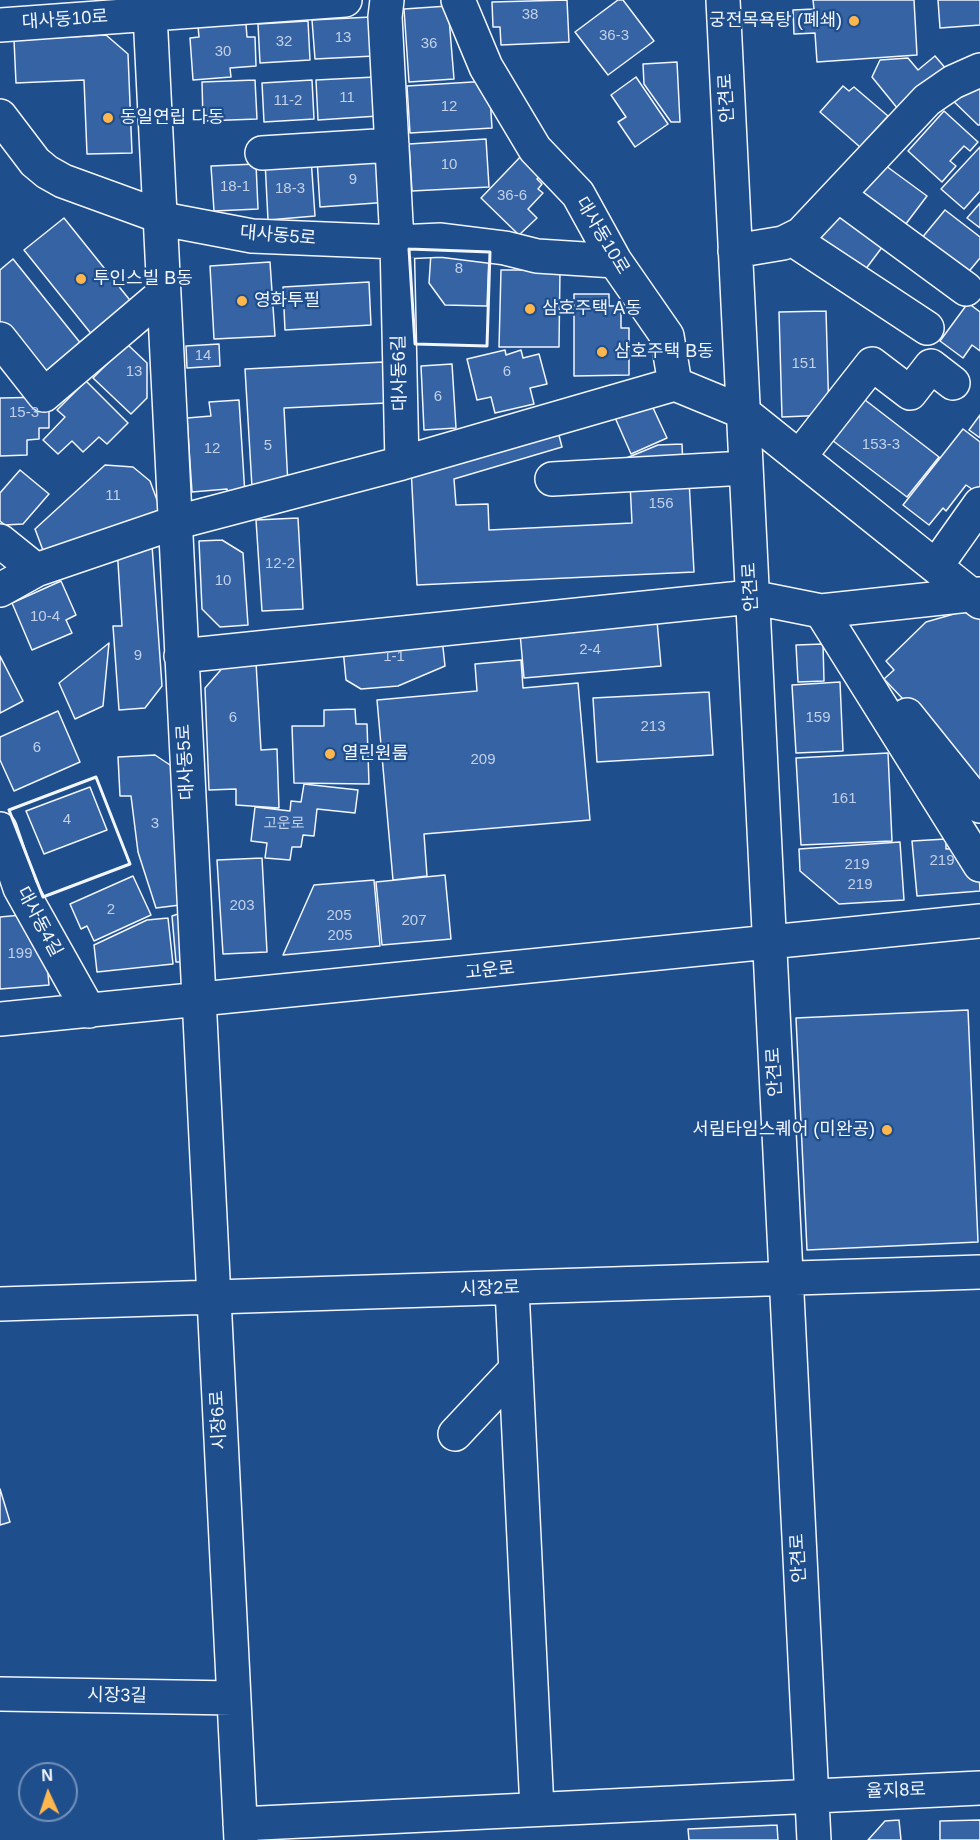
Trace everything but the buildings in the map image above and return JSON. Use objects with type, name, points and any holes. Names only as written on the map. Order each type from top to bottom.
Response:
[{"type":"street","name":"대사동10로","points":[[0,25],[345,0]]},
{"type":"street","name":"대사동6길","points":[[387,0],[385,17],[397,242],[402,463]]},
{"type":"street","name":"대사동10로","points":[[458,0],[486,67],[535,149],[578,194],[615,261],[667,336],[675,384]]},
{"type":"street","name":"안견로","points":[[723,0],[814,1840]]},
{"type":"street","name":"대사동5로","points":[[150,14],[197,1001]]},
{"type":"street","points":[[735,251],[773,245],[792,239],[808,226],[927,100],[953,82],[980,70]]},
{"type":"street","name":"대사동5로","points":[[0,116],[35,162],[47,172],[63,181],[173,221],[252,236],[397,242],[441,240],[505,248],[537,256],[615,261]]},
{"type":"street","points":[[262,153],[392,145]]},
{"type":"street","points":[[838,195],[966,288]]},
{"type":"street","points":[[792,239],[927,327]]},
{"type":"street","points":[[0,339],[44,395],[163,294]]},
{"type":"street","points":[[799,457],[872,364],[910,393],[930,366],[953,383]]},
{"type":"street","points":[[0,590],[36,570],[174,522],[402,463],[675,384],[743,412],[977,597]]},
{"type":"street","points":[[552,479],[745,468]]},
{"type":"street","points":[[936,566],[980,504]]},
{"type":"street","points":[[0,541],[36,570]]},
{"type":"street","points":[[181,656],[752,597],[831,610],[977,597]]},
{"type":"street","points":[[831,610],[894,698],[980,806]]},
{"type":"street","points":[[831,610],[980,865]]},
{"type":"street","name":"대사동4길","points":[[0,829],[20,888],[89,1011]]},
{"type":"street","name":"고운로","points":[[0,1019],[980,921]]},
{"type":"street","name":"시장6로","points":[[197,1001],[240,1832]]},
{"type":"street","name":"시장2로","points":[[0,1304],[980,1272]]},
{"type":"street","points":[[512,1289],[537,1809]]},
{"type":"street","points":[[456,1434],[516,1369]]},
{"type":"street","name":"시장3길","points":[[0,1694],[233,1698]]},
{"type":"street","name":"율지8로","points":[[240,1832],[537,1809],[980,1788]]},
{"type":"wall","points":[[409,249],[490,252],[487,346],[415,344],[409,249]]},
{"type":"wall","points":[[96,777],[130,864],[43,897],[9,810],[96,777]]},
{"type":"place","name":"궁전목욕탕 (폐쇄)","points":[[854,21]]},
{"type":"place","name":"동일연립 다동","points":[[108,118]]},
{"type":"place","name":"투인스빌 B동","points":[[81,279]]},
{"type":"place","name":"영화투필","points":[[242,301]]},
{"type":"place","name":"삼호주택 A동","points":[[530,309]]},
{"type":"place","name":"삼호주택 B동","points":[[602,352]]},
{"type":"place","name":"열린원룸","points":[[330,754]]},
{"type":"place","name":"서림타임스퀘어 (미완공)","points":[[887,1130]]}]
